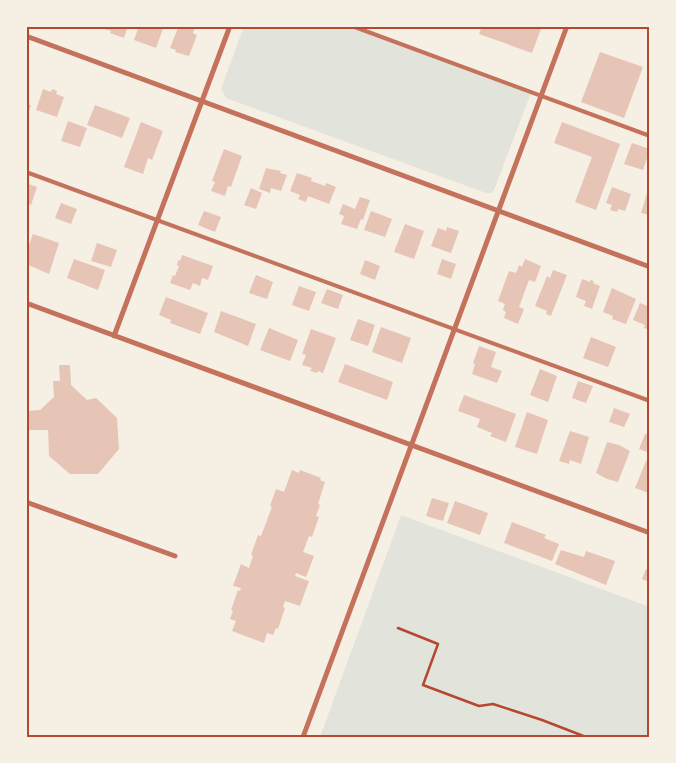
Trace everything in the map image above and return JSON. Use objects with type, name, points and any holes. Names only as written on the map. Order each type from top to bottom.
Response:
[{"type":"street","points":[[114,336],[230,26]]},
{"type":"street","points":[[303,737],[567,26]]},
{"type":"street","points":[[26,36],[650,267]]},
{"type":"street","points":[[26,303],[650,533]]},
{"type":"street","points":[[26,502],[175,556]]},
{"type":"lane","points":[[352,26],[650,136]]},
{"type":"lane","points":[[26,172],[650,401]]},
{"type":"path","points":[[398,628],[438,644],[423,685],[479,706],[493,704],[586,737]]},
{"type":"shaded area","points":[[244,26],[352,26],[531,93],[494,190],[491,193],[486,193],[226,98],[221,89]]},
{"type":"shaded area","points":[[401,515],[650,607],[650,737],[320,737]]},
{"type":"building","points":[[101,26],[128,26],[124,38],[110,33],[111,31],[101,28]]},
{"type":"building","points":[[139,26],[164,26],[156,48],[134,40]]},
{"type":"building","points":[[174,26],[190,26],[194,29],[193,33],[197,35],[189,56],[175,52],[176,50],[170,48],[178,28]]},
{"type":"building","points":[[482,26],[542,26],[532,53],[479,34]]},
{"type":"building","points":[[600,52],[643,67],[624,118],[581,102]]},
{"type":"building","points":[[43,89],[51,92],[52,89],[57,91],[56,94],[64,97],[57,117],[36,110]]},
{"type":"building","points":[[26,104],[31,105],[27,118],[26,118]]},
{"type":"building","points":[[95,105],[130,118],[122,138],[87,125]]},
{"type":"building","points":[[68,121],[87,128],[80,147],[61,141]]},
{"type":"building","points":[[141,122],[163,131],[152,160],[148,158],[143,174],[124,167]]},
{"type":"building","points":[[562,122],[620,144],[596,210],[575,202],[592,157],[554,143]]},
{"type":"building","points":[[632,143],[650,149],[643,170],[624,164]]},
{"type":"building","points":[[224,149],[242,156],[231,187],[228,186],[225,196],[211,191],[215,182],[212,181]]},
{"type":"building","points":[[266,168],[281,171],[280,173],[287,175],[281,191],[271,188],[270,193],[259,189]]},
{"type":"building","points":[[297,173],[312,178],[311,181],[325,186],[326,183],[336,187],[329,204],[308,196],[306,202],[298,199],[300,195],[290,191]]},
{"type":"building","points":[[26,183],[37,187],[31,205],[26,203]]},
{"type":"building","points":[[612,187],[631,194],[625,211],[618,209],[617,212],[610,210],[612,205],[606,203]]},
{"type":"building","points":[[650,187],[650,215],[641,213]]},
{"type":"building","points":[[251,188],[262,193],[256,209],[244,205]]},
{"type":"building","points":[[360,197],[370,200],[363,220],[361,219],[357,229],[341,224],[344,216],[339,214],[343,204],[355,209]]},
{"type":"building","points":[[61,203],[77,209],[71,224],[55,218]]},
{"type":"building","points":[[204,211],[221,217],[215,232],[198,225]]},
{"type":"building","points":[[371,211],[392,219],[385,237],[364,230]]},
{"type":"building","points":[[405,224],[424,231],[414,259],[394,252]]},
{"type":"building","points":[[447,227],[459,231],[451,253],[431,246],[438,228],[446,231]]},
{"type":"building","points":[[33,234],[59,243],[49,274],[26,264],[26,244],[29,245]]},
{"type":"building","points":[[97,243],[117,250],[111,267],[91,261]]},
{"type":"building","points":[[182,255],[213,266],[208,280],[202,278],[200,286],[193,283],[190,290],[170,283],[173,275],[175,276],[179,266],[177,265],[178,260],[180,261]]},
{"type":"building","points":[[74,259],[105,270],[98,290],[67,278]]},
{"type":"building","points":[[442,259],[456,264],[451,279],[437,274]]},
{"type":"building","points":[[525,259],[541,266],[535,282],[529,280],[519,307],[524,309],[518,324],[504,318],[506,312],[503,310],[505,304],[498,301],[509,271],[516,273],[519,265],[522,267]]},
{"type":"building","points":[[365,260],[380,266],[375,280],[360,274]]},
{"type":"building","points":[[553,270],[567,275],[551,316],[546,314],[547,311],[535,306],[547,276],[550,278]]},
{"type":"building","points":[[256,275],[273,282],[267,299],[249,293]]},
{"type":"building","points":[[582,279],[590,282],[590,280],[594,281],[593,283],[600,286],[592,309],[584,306],[586,301],[576,297]]},
{"type":"building","points":[[299,286],[316,292],[309,311],[292,305]]},
{"type":"building","points":[[612,288],[636,299],[626,324],[612,319],[613,316],[603,312]]},
{"type":"building","points":[[327,289],[343,295],[338,309],[321,303]]},
{"type":"building","points":[[166,297],[208,313],[200,334],[170,323],[171,320],[159,315]]},
{"type":"building","points":[[640,303],[650,307],[650,330],[644,328],[645,325],[633,320]]},
{"type":"building","points":[[221,311],[256,324],[248,346],[214,332]]},
{"type":"building","points":[[358,319],[375,325],[368,346],[350,340]]},
{"type":"building","points":[[381,327],[411,338],[402,363],[372,352]]},
{"type":"building","points":[[269,328],[298,340],[290,361],[260,350]]},
{"type":"building","points":[[311,329],[336,338],[323,373],[310,371],[312,368],[302,365],[306,355],[302,354]]},
{"type":"building","points":[[591,337],[616,347],[608,367],[583,358]]},
{"type":"building","points":[[479,346],[496,352],[491,367],[502,371],[497,383],[472,374],[475,364],[473,363]]},
{"type":"building","points":[[345,364],[393,382],[387,400],[338,382]]},
{"type":"building","points":[[59,365],[70,365],[71,385],[87,400],[96,398],[117,418],[119,449],[98,474],[70,474],[49,456],[48,430],[26,430],[26,411],[40,410],[54,397],[53,381],[60,381]]},
{"type":"building","points":[[540,369],[557,376],[548,402],[530,395]]},
{"type":"building","points":[[578,381],[593,386],[586,403],[572,398]]},
{"type":"building","points":[[464,395],[516,414],[506,442],[490,436],[492,433],[477,427],[480,419],[458,411]]},
{"type":"building","points":[[614,408],[630,414],[624,427],[609,422]]},
{"type":"building","points":[[527,412],[548,420],[537,454],[515,447]]},
{"type":"building","points":[[570,431],[589,437],[581,464],[570,460],[569,464],[559,461]]},
{"type":"building","points":[[645,434],[650,435],[650,453],[639,449]]},
{"type":"building","points":[[607,442],[619,445],[630,451],[618,482],[596,473]]},
{"type":"building","points":[[646,461],[650,462],[649,493],[635,488]]},
{"type":"building","points":[[292,470],[299,473],[300,470],[321,478],[320,480],[325,482],[318,504],[320,505],[316,516],[319,517],[312,537],[309,536],[303,552],[314,556],[306,577],[296,573],[295,576],[309,581],[300,606],[285,601],[283,607],[285,608],[278,629],[276,628],[273,635],[267,633],[264,643],[232,631],[236,621],[230,619],[233,611],[231,610],[238,590],[240,591],[241,588],[233,586],[241,564],[249,568],[253,556],[251,555],[258,535],[261,536],[272,507],[270,506],[276,489],[284,492]]},
{"type":"building","points":[[432,498],[449,503],[443,521],[426,516]]},
{"type":"building","points":[[455,501],[488,513],[480,535],[447,523]]},
{"type":"building","points":[[512,522],[546,535],[544,538],[559,544],[552,561],[504,543]]},
{"type":"building","points":[[561,550],[584,557],[586,551],[615,561],[606,585],[555,564]]},
{"type":"building","points":[[646,569],[650,571],[650,582],[642,579]]}]
